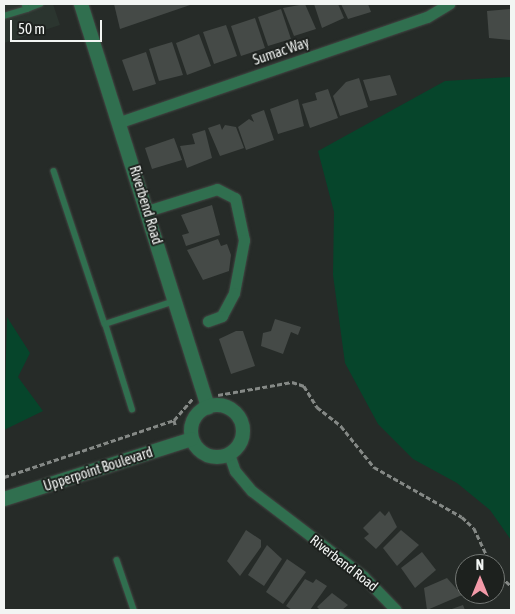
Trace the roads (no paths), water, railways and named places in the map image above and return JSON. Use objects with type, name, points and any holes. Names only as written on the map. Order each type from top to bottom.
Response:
[{"type":"street","name":"Riverbend Road","points":[[81,4],[120,122],[175,301],[202,401]]},
{"type":"street","name":"Sumac Way","points":[[120,122],[427,18],[449,4]]},
{"type":"street","points":[[147,211],[217,189],[235,198],[244,240],[234,293],[226,312],[208,321]]},
{"type":"street","points":[[202,401],[226,407],[240,419],[241,441],[229,454],[206,455],[192,439],[194,418],[202,401]]},
{"type":"street","name":"Upperpoint Boulevard","points":[[4,499],[192,439]]},
{"type":"street","name":"Riverbend Road","points":[[229,454],[235,471],[252,491],[362,576],[396,610]]},
{"type":"lane","points":[[4,16],[26,6],[40,4]]},
{"type":"lane","points":[[54,171],[132,410]]},
{"type":"lane","points":[[105,324],[175,301]]},
{"type":"lane","points":[[117,560],[134,610]]}]
